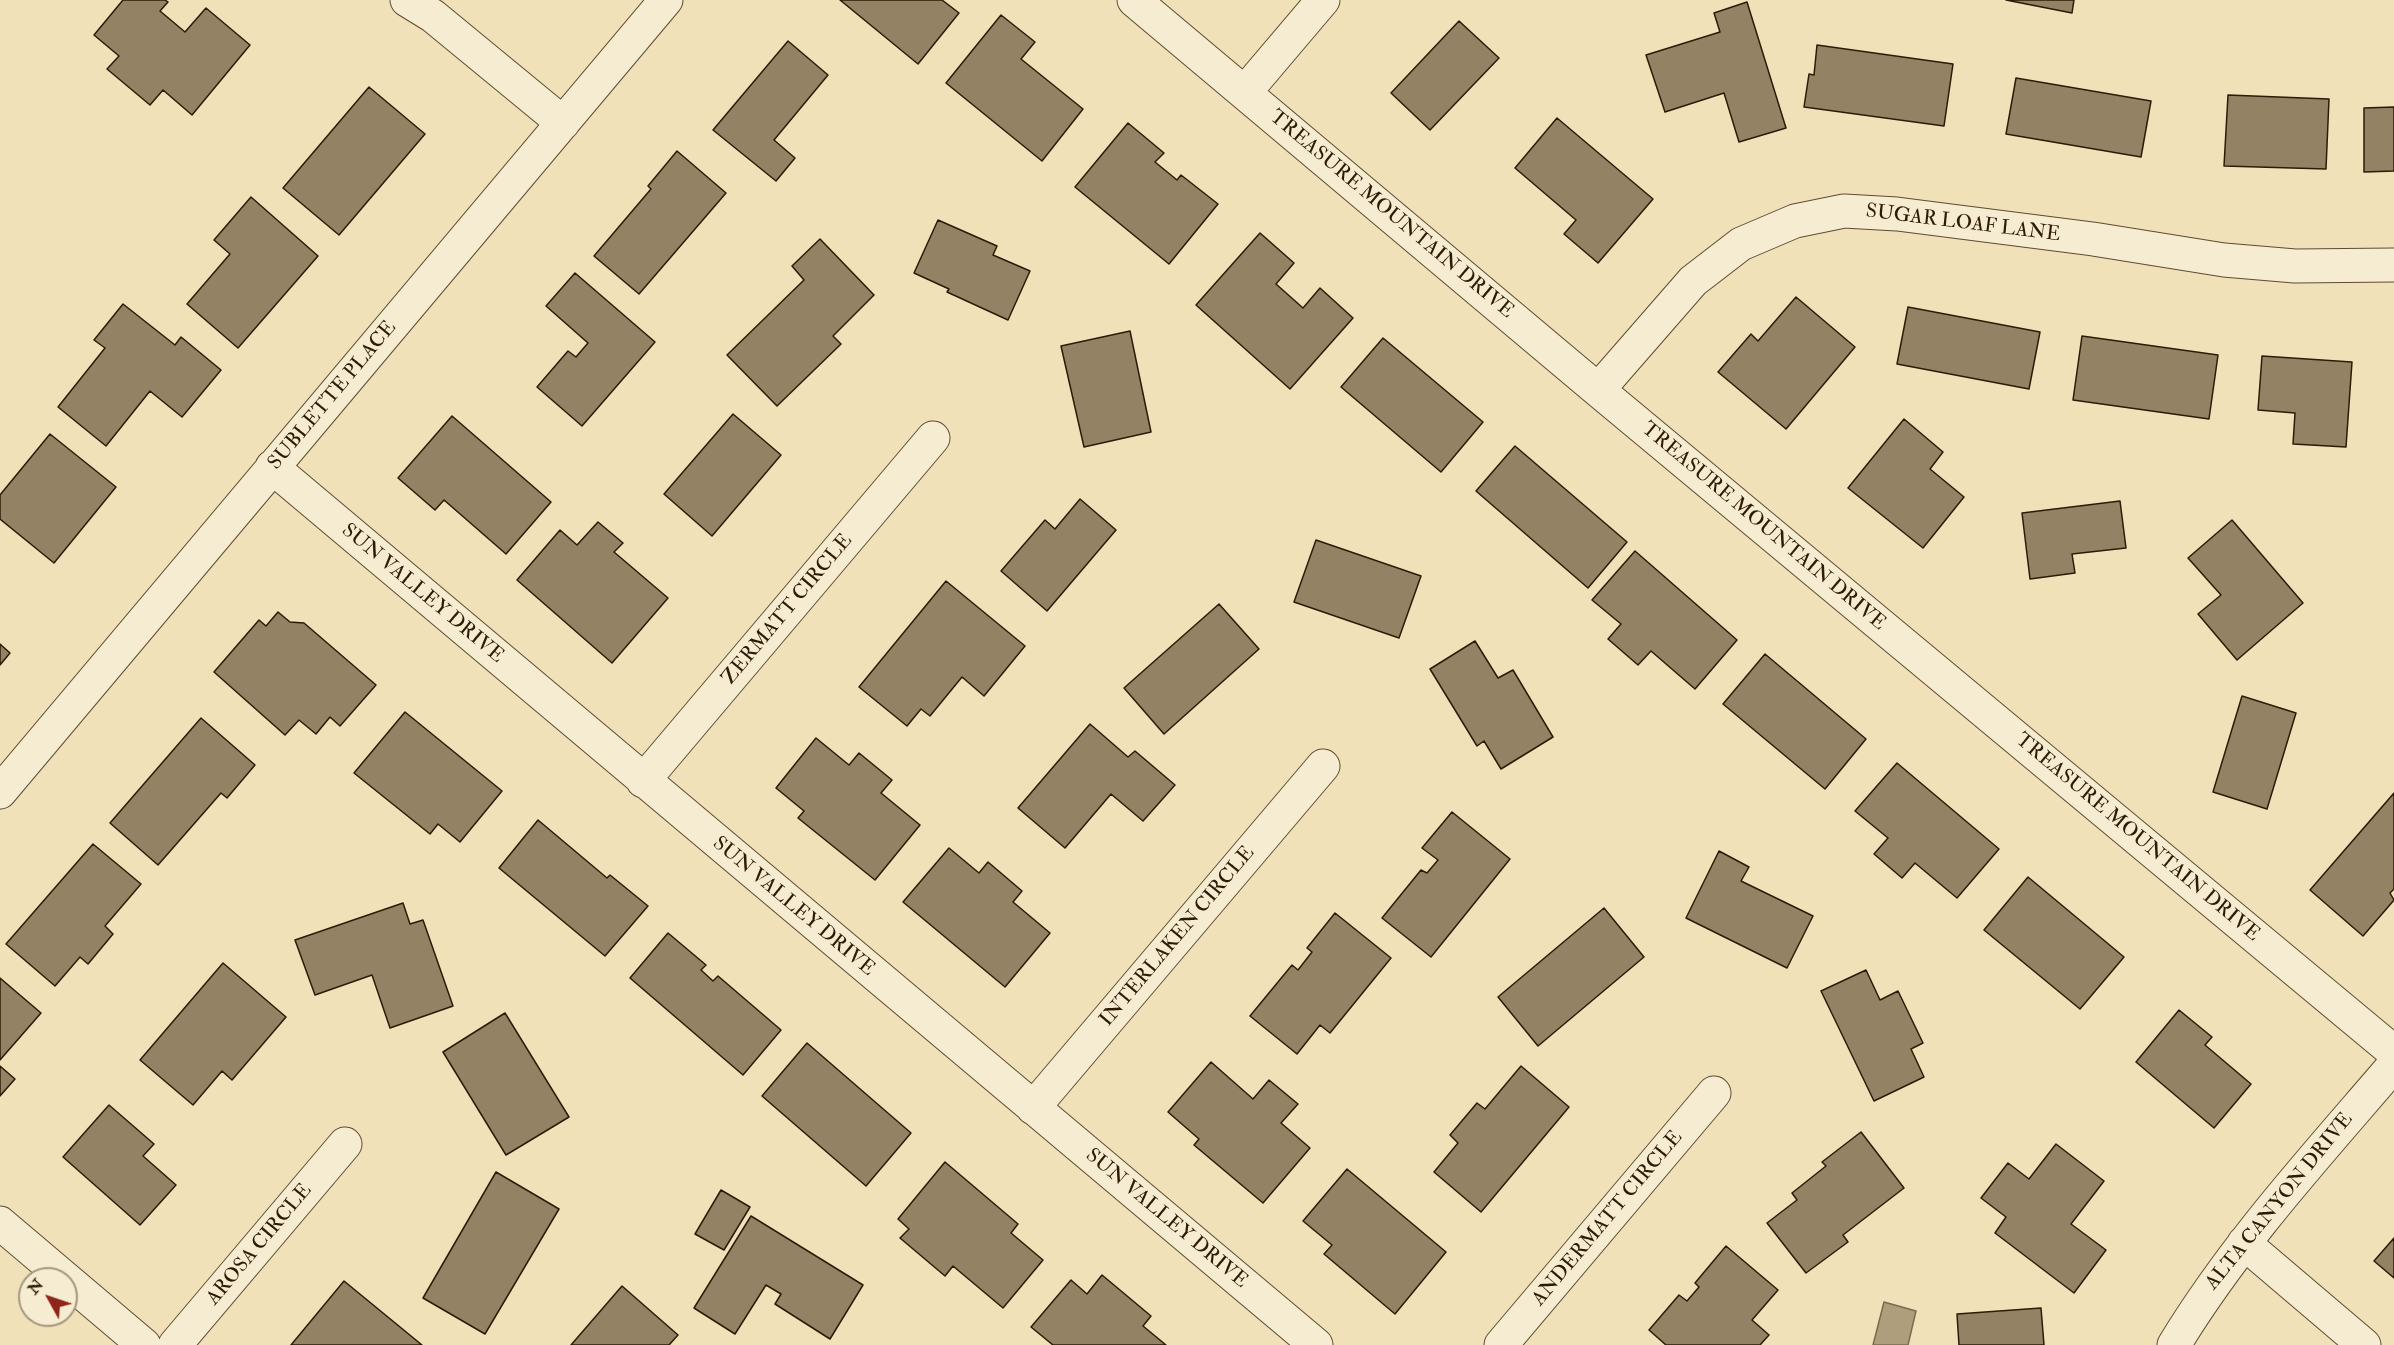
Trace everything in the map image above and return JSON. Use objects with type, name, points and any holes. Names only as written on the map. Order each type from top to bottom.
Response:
[{"type":"street","points":[[407,0],[433,16],[563,123]]},
{"type":"street","name":"SUBLETTE PLACE","points":[[0,792],[666,0]]},
{"type":"street","name":"TREASURE MOUNTAIN DRIVE","points":[[1134,0],[1598,390],[2394,1052]]},
{"type":"street","points":[[1245,93],[1323,0]]},
{"type":"street","name":"SUGAR LOAF LANE","points":[[1598,390],[1693,281],[1741,244],[1795,221],[1844,211],[1897,214],[2070,236],[2224,260],[2295,266],[2394,266]]},
{"type":"street","name":"ZERMATT CIRCLE","points":[[643,781],[933,438]]},
{"type":"street","name":"SUN VALLEY DRIVE","points":[[272,467],[1316,1345]]},
{"type":"street","name":"INTERLAKEN CIRCLE","points":[[1033,1108],[1323,766]]},
{"type":"street","name":"ALTA CANYON DRIVE","points":[[2174,1345],[2202,1298],[2244,1243],[2394,1065]]},
{"type":"street","name":"ANDERMATT CIRCLE","points":[[1501,1345],[1714,1093]]},
{"type":"street","name":"AROSA CIRCLE","points":[[175,1345],[345,1144]]},
{"type":"street","points":[[0,1223],[144,1345]]},
{"type":"street","points":[[2244,1243],[2364,1345]]},
{"type":"shaded area","points":[[1884,1302],[1916,1311],[1908,1345],[1873,1345]]},
{"type":"building","points":[[123,0],[165,0],[168,2],[160,11],[185,32],[206,8],[250,45],[192,115],[163,90],[150,105],[107,69],[119,56],[94,35]]},
{"type":"building","points":[[840,0],[942,0],[959,13],[918,64]]},
{"type":"building","points":[[2006,0],[2074,0],[2072,13]]},
{"type":"building","points":[[1747,2],[1786,128],[1739,142],[1724,93],[1665,112],[1646,55],[1720,32],[1714,13]]},
{"type":"building","points":[[1001,15],[1035,42],[1021,59],[1083,109],[1042,161],[946,83]]},
{"type":"building","points":[[1459,21],[1499,58],[1430,130],[1391,93]]},
{"type":"building","points":[[788,41],[828,75],[774,140],[795,158],[776,181],[713,130]]},
{"type":"building","points":[[1817,45],[1953,64],[1944,126],[1804,107],[1809,74],[1814,75]]},
{"type":"building","points":[[2016,78],[2151,101],[2141,157],[2006,134]]},
{"type":"building","points":[[369,87],[425,134],[339,235],[283,188]]},
{"type":"building","points":[[2228,95],[2329,99],[2326,169],[2224,166]]},
{"type":"building","points":[[2394,107],[2394,171],[2364,172],[2364,108]]},
{"type":"building","points":[[1557,118],[1653,199],[1598,263],[1564,234],[1576,220],[1515,168]]},
{"type":"building","points":[[1128,123],[1164,153],[1155,162],[1177,180],[1181,175],[1218,204],[1169,264],[1075,187]]},
{"type":"building","points":[[677,151],[726,193],[639,294],[594,256],[651,189],[648,186]]},
{"type":"building","points":[[251,197],[318,256],[238,348],[187,304],[230,254],[214,240]]},
{"type":"building","points":[[938,220],[997,246],[993,255],[1030,271],[1008,320],[947,292],[949,289],[914,273]]},
{"type":"building","points":[[1260,233],[1294,263],[1276,284],[1303,308],[1320,288],[1353,318],[1290,389],[1196,305]]},
{"type":"building","points":[[820,239],[874,295],[833,336],[841,344],[777,406],[727,355],[804,280],[792,266]]},
{"type":"building","points":[[575,273],[655,342],[582,426],[537,387],[568,351],[576,357],[588,343],[546,306]]},
{"type":"building","points":[[1796,297],[1855,347],[1786,429],[1718,372],[1751,334],[1758,341]]},
{"type":"building","points":[[123,304],[175,345],[181,337],[221,370],[182,417],[150,391],[106,446],[58,407],[105,348],[94,340]]},
{"type":"building","points":[[1908,307],[2040,332],[2029,389],[1897,364]]},
{"type":"building","points":[[1130,331],[1151,432],[1084,447],[1061,346]]},
{"type":"building","points":[[2082,336],[2218,355],[2209,419],[2073,400]]},
{"type":"building","points":[[1383,338],[1483,422],[1441,472],[1341,387]]},
{"type":"building","points":[[2262,356],[2352,362],[2346,447],[2293,444],[2295,413],[2258,410]]},
{"type":"building","points":[[733,414],[781,455],[712,536],[664,494]]},
{"type":"building","points":[[452,416],[551,502],[506,554],[444,500],[435,510],[398,478]]},
{"type":"building","points":[[1904,419],[1943,452],[1930,469],[1964,497],[1923,548],[1848,488]]},
{"type":"building","points":[[50,434],[116,487],[54,563],[0,519],[0,495]]},
{"type":"building","points":[[1515,446],[1627,542],[1588,588],[1476,491]]},
{"type":"building","points":[[1080,499],[1116,530],[1047,611],[1001,571],[1045,520],[1055,529]]},
{"type":"building","points":[[2120,501],[2126,548],[2072,554],[2075,573],[2030,579],[2022,513]]},
{"type":"building","points":[[2232,520],[2303,603],[2237,660],[2198,614],[2221,595],[2188,558]]},
{"type":"building","points":[[598,522],[623,543],[614,552],[668,598],[612,663],[517,580],[560,530],[577,545]]},
{"type":"building","points":[[1316,540],[1421,576],[1399,638],[1294,602]]},
{"type":"building","points":[[1635,551],[1737,640],[1695,689],[1651,651],[1638,665],[1608,639],[1621,624],[1592,600]]},
{"type":"building","points":[[946,581],[1025,646],[984,696],[962,677],[930,716],[921,709],[907,726],[859,687]]},
{"type":"building","points":[[1219,604],[1259,649],[1164,734],[1124,688]]},
{"type":"building","points":[[278,612],[290,622],[304,623],[376,685],[340,726],[330,717],[316,734],[299,720],[285,735],[214,672],[259,620],[266,626]]},
{"type":"building","points":[[1475,641],[1498,678],[1513,670],[1553,737],[1501,769],[1484,741],[1477,746],[1430,669]]},
{"type":"building","points":[[0,644],[10,653],[0,665]]},
{"type":"building","points":[[1765,654],[1866,739],[1825,789],[1723,704]]},
{"type":"building","points":[[2242,696],[2296,713],[2267,809],[2213,792]]},
{"type":"building","points":[[405,712],[502,791],[460,842],[438,824],[430,834],[354,773]]},
{"type":"building","points":[[201,718],[255,765],[227,798],[221,793],[158,865],[110,823]]},
{"type":"building","points":[[1090,724],[1128,757],[1135,751],[1175,785],[1143,821],[1111,794],[1065,848],[1018,808]]},
{"type":"building","points":[[816,738],[849,765],[859,753],[892,780],[881,793],[920,825],[875,880],[798,818],[804,811],[776,788]]},
{"type":"building","points":[[1897,763],[1999,849],[1957,898],[1915,863],[1902,878],[1874,854],[1888,838],[1855,811]]},
{"type":"building","points":[[2394,793],[2394,889],[2390,893],[2394,900],[2363,936],[2310,890]]},
{"type":"building","points":[[1452,812],[1510,859],[1431,957],[1382,918],[1421,870],[1427,873],[1438,860],[1422,848]]},
{"type":"building","points":[[538,820],[607,878],[610,875],[648,906],[605,956],[499,868]]},
{"type":"building","points":[[93,844],[141,884],[105,926],[113,934],[88,964],[80,957],[55,986],[6,944]]},
{"type":"building","points":[[949,848],[979,873],[988,862],[1022,891],[1013,902],[1050,933],[1005,987],[903,902]]},
{"type":"building","points":[[1719,851],[1749,867],[1741,881],[1813,916],[1787,968],[1686,918]]},
{"type":"building","points":[[2028,877],[2124,957],[2080,1009],[1984,930]]},
{"type":"building","points":[[403,903],[410,924],[423,920],[453,1006],[390,1028],[372,975],[315,995],[295,940]]},
{"type":"building","points":[[1604,908],[1644,957],[1538,1046],[1498,997]]},
{"type":"building","points":[[1335,913],[1391,958],[1330,1033],[1320,1025],[1297,1054],[1250,1016],[1292,965],[1298,970],[1312,952],[1307,948]]},
{"type":"building","points":[[668,933],[706,965],[701,970],[713,981],[718,976],[781,1030],[743,1075],[630,978]]},
{"type":"building","points":[[223,963],[286,1017],[232,1080],[222,1071],[193,1105],[140,1060]]},
{"type":"building","points":[[1866,970],[1880,1000],[1898,991],[1923,1043],[1911,1049],[1924,1077],[1874,1101],[1821,991]]},
{"type":"building","points":[[0,978],[41,1013],[0,1060]]},
{"type":"building","points":[[2179,1010],[2212,1037],[2205,1045],[2251,1084],[2214,1128],[2136,1062]]},
{"type":"building","points":[[505,1013],[569,1117],[506,1155],[443,1052]]},
{"type":"building","points":[[807,1043],[911,1133],[866,1186],[762,1096]]},
{"type":"building","points":[[1211,1062],[1253,1099],[1269,1080],[1298,1104],[1281,1123],[1310,1148],[1263,1203],[1194,1145],[1199,1139],[1168,1112]]},
{"type":"building","points":[[0,1066],[15,1079],[0,1096]]},
{"type":"building","points":[[1521,1066],[1569,1107],[1481,1212],[1434,1172],[1458,1143],[1450,1135],[1477,1103],[1485,1109]]},
{"type":"building","points":[[109,1105],[154,1144],[143,1156],[176,1185],[140,1225],[63,1157]]},
{"type":"building","points":[[1861,1132],[1904,1188],[1843,1235],[1848,1242],[1806,1273],[1767,1223],[1797,1200],[1792,1193],[1826,1166],[1822,1162]]},
{"type":"building","points":[[2056,1144],[2104,1181],[2071,1224],[2106,1250],[2074,1293],[1995,1233],[2006,1217],[1981,1198],[2008,1163],[2029,1179]]},
{"type":"building","points":[[945,1162],[1018,1224],[1011,1233],[1043,1260],[1003,1308],[953,1266],[945,1276],[900,1238],[909,1229],[898,1219]]},
{"type":"building","points":[[1347,1169],[1446,1252],[1395,1314],[1324,1254],[1332,1245],[1303,1221]]},
{"type":"building","points":[[496,1172],[559,1209],[485,1334],[423,1298]]},
{"type":"building","points":[[721,1190],[750,1207],[724,1250],[695,1234]]},
{"type":"building","points":[[751,1216],[863,1285],[830,1339],[775,1304],[781,1294],[766,1285],[735,1334],[694,1308]]},
{"type":"building","points":[[2394,1238],[2394,1278],[2374,1261]]},
{"type":"building","points":[[1726,1246],[1778,1290],[1752,1320],[1769,1335],[1760,1345],[1666,1345],[1649,1330],[1679,1295],[1687,1301],[1699,1287],[1695,1283]]},
{"type":"building","points":[[1102,1275],[1151,1316],[1143,1326],[1166,1345],[1053,1345],[1031,1327],[1071,1280],[1087,1294]]},
{"type":"building","points":[[344,1281],[422,1345],[291,1345]]},
{"type":"building","points":[[622,1286],[678,1335],[669,1345],[571,1345]]},
{"type":"building","points":[[2041,1308],[2044,1345],[1959,1345],[1957,1314]]}]
